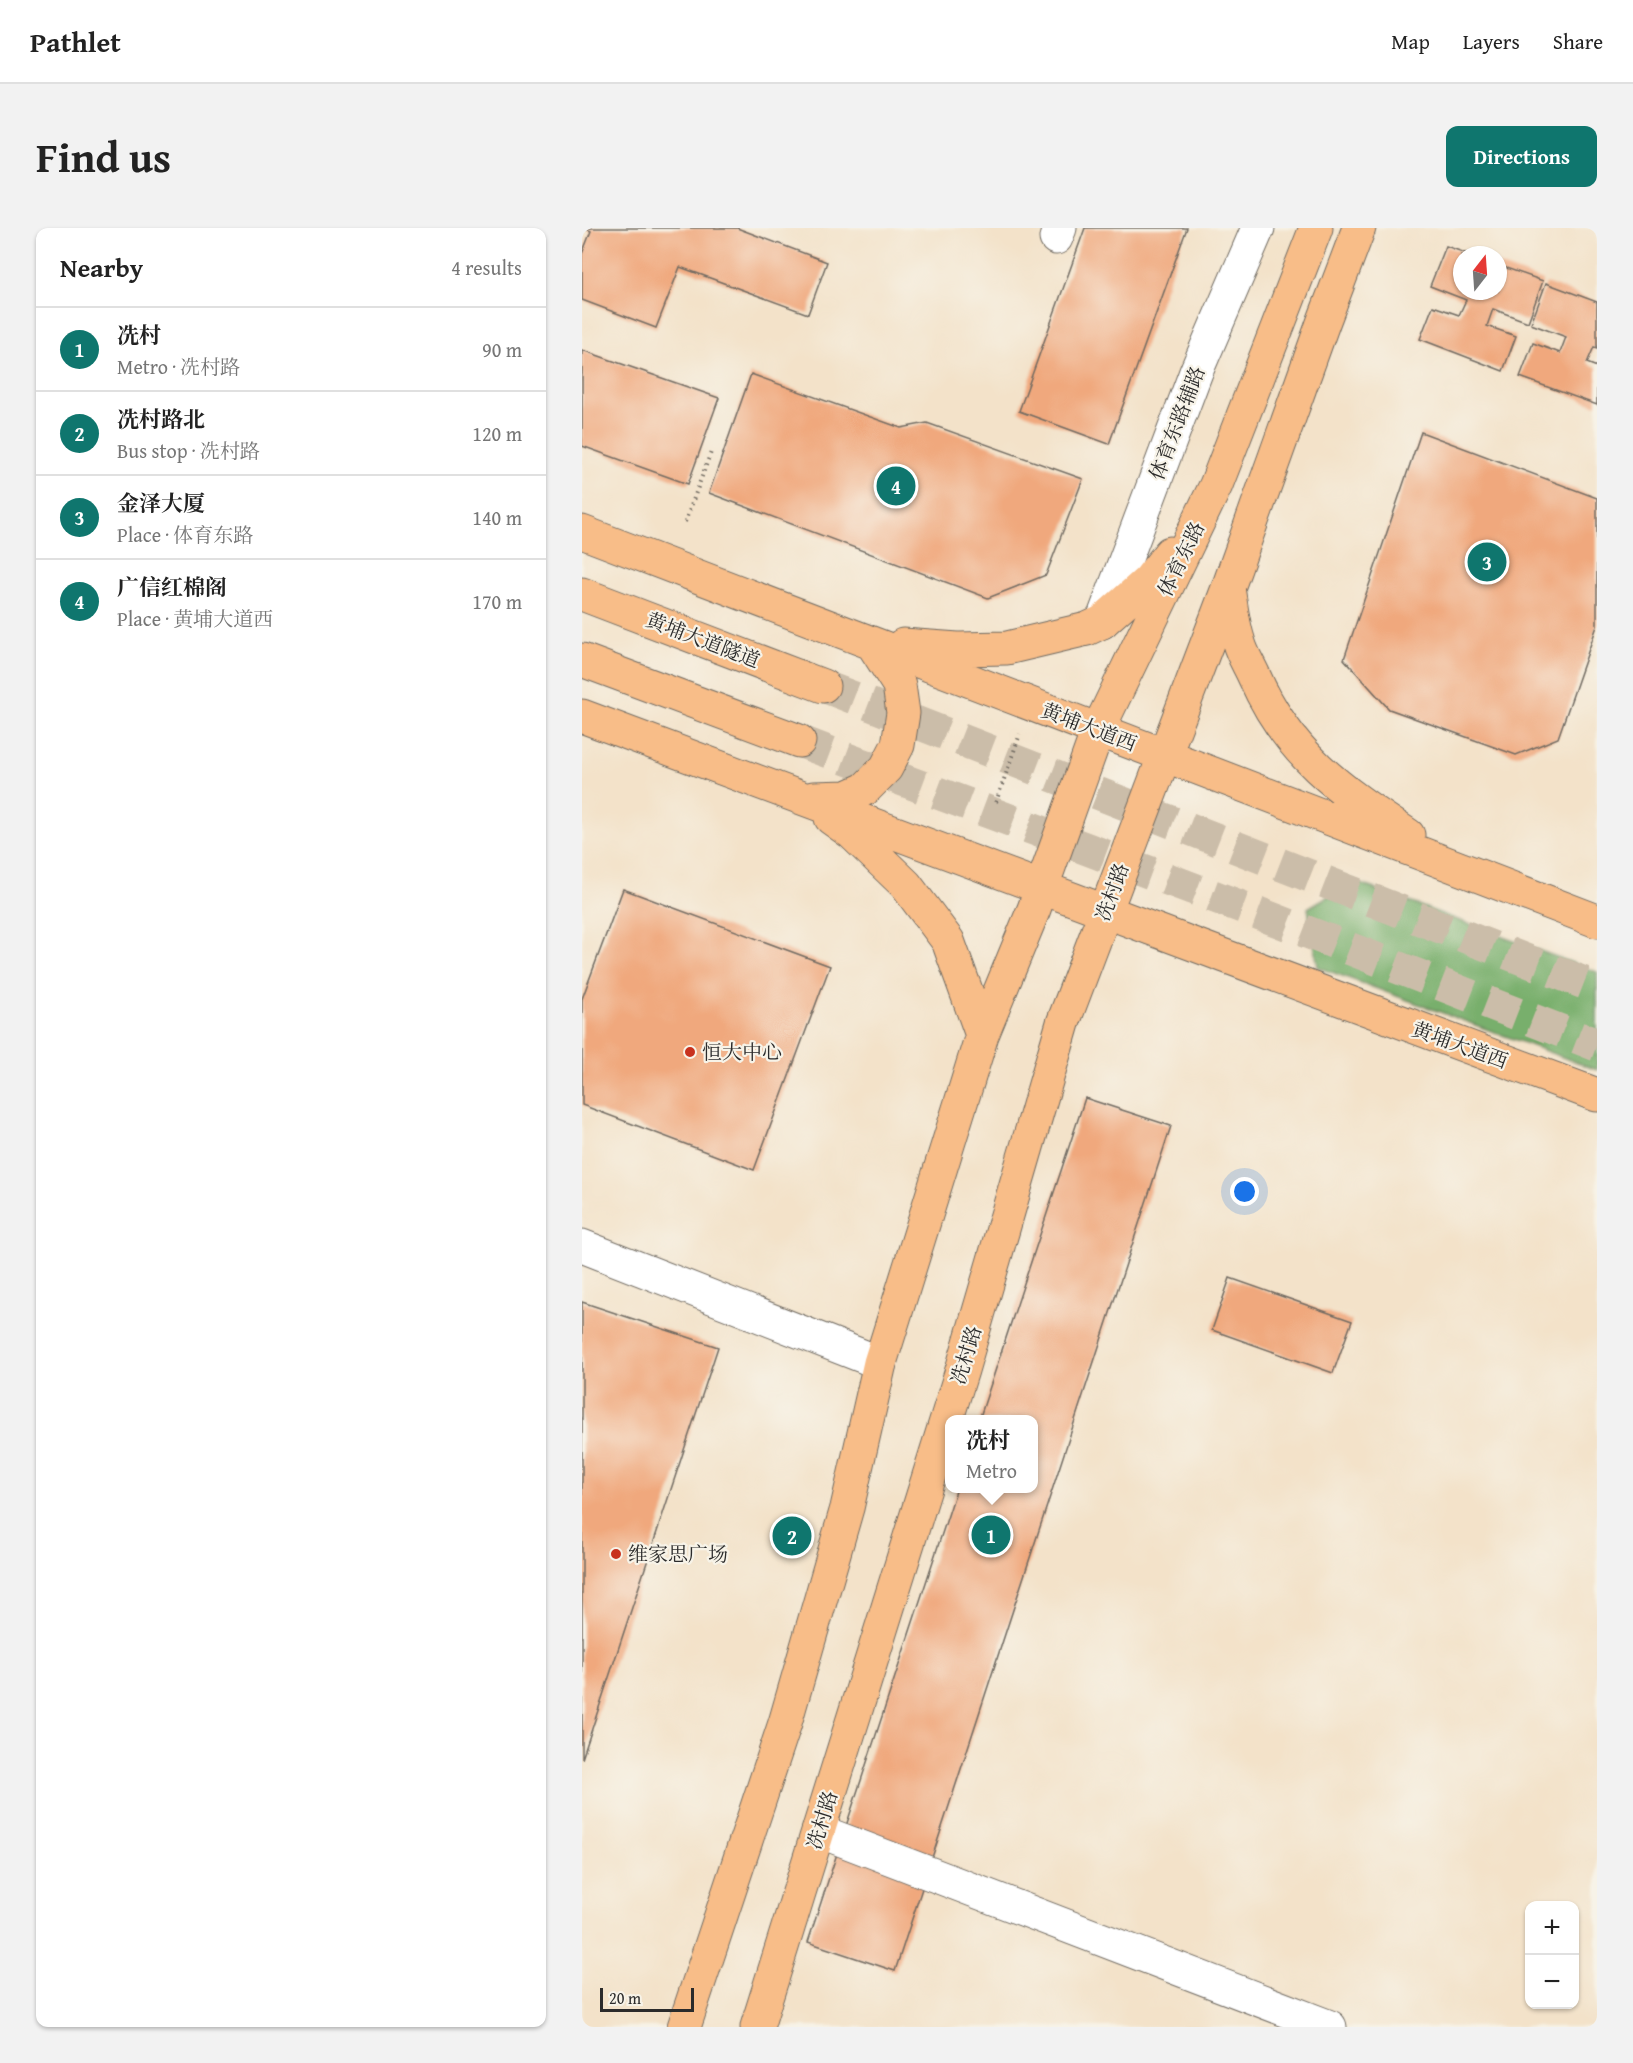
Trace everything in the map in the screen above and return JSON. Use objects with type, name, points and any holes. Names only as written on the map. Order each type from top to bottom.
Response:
[{"type":"main road","name":"体育东路","points":[[1041,888],[1098,730],[1216,485],[1316,228]]},
{"type":"main road","points":[[1163,756],[1228,588],[1359,228]]},
{"type":"main road","points":[[872,643],[958,649],[1007,648],[1087,629],[1102,622],[1149,580],[1173,550],[1216,485]]},
{"type":"main road","name":"黄埔大道西","points":[[582,532],[1597,921]]},
{"type":"main road","points":[[1228,588],[1239,643],[1263,697],[1306,758],[1349,796],[1457,868]]},
{"type":"main road","name":"黄埔大道隧道","points":[[582,594],[823,686]]},
{"type":"main road","points":[[802,798],[847,798],[865,789],[886,768],[898,745],[903,713],[898,685],[872,643]]},
{"type":"main road","points":[[582,660],[798,741]]},
{"type":"main road","name":"黄埔大道西","points":[[582,716],[1597,1095]]},
{"type":"main road","name":"冼村路","points":[[948,1415],[1063,1023],[1163,756]]},
{"type":"main road","points":[[802,798],[852,833],[906,885],[948,941],[982,1035]]},
{"type":"main road","points":[[684,2027],[785,1723],[847,1508],[880,1363],[982,1035],[1041,888]]},
{"type":"main road","name":"冼村路","points":[[757,2027],[945,1425]]},
{"type":"street","name":"体育东路辅路","points":[[1102,622],[1196,372],[1258,228]]},
{"type":"street","points":[[582,1246],[880,1363]]},
{"type":"street","points":[[819,1831],[1330,2027]]},
{"type":"path","points":[[685,522],[711,452]]},
{"type":"path","points":[[996,802],[1022,730]]},
{"type":"green space","points":[[1353,881],[1597,972],[1597,1070],[1318,967],[1308,908]]},
{"type":"building","points":[[583,228],[737,228],[827,262],[808,314],[680,267],[656,328],[582,300],[582,254],[591,231]]},
{"type":"building","points":[[1085,228],[1187,228],[1109,444],[1019,411]]},
{"type":"building","points":[[1446,246],[1453,249],[1453,295],[1430,286]]},
{"type":"building","points":[[1507,268],[1543,281],[1528,322],[1493,309],[1487,326],[1516,336],[1503,371],[1420,339],[1433,306],[1459,315],[1466,300],[1507,300]]},
{"type":"building","points":[[1546,283],[1597,302],[1597,348],[1594,347],[1587,363],[1597,367],[1597,405],[1520,377],[1533,343],[1560,353],[1566,337],[1531,324]]},
{"type":"building","points":[[582,350],[719,398],[688,484],[582,446]]},
{"type":"building","points":[[751,374],[901,428],[927,423],[1083,479],[1046,575],[988,598],[709,493]]},
{"type":"building","points":[[1421,432],[1597,498],[1597,626],[1558,738],[1516,755],[1389,709],[1344,659]]},
{"type":"building","name":"恒大中心","points":[[623,889],[830,966],[754,1170],[582,1105],[582,999]]},
{"type":"building","points":[[1085,1098],[1171,1126],[895,1971],[808,1942],[955,1493],[1038,1493],[1038,1415],[981,1415]]},
{"type":"building","points":[[1230,1278],[1352,1321],[1333,1373],[1212,1330]]},
{"type":"building","name":"维家思广场","points":[[582,1302],[718,1347],[582,1759]]},
{"type":"tunnel","points":[[823,686],[1597,988]]},
{"type":"tunnel","points":[[799,741],[1258,913],[1597,1045]]},
{"type":"place","name":"广信红棉阁","points":[[896,486]]},
{"type":"place","name":"金泽大厦","points":[[1487,562]]},
{"type":"place","name":"恒大中心","points":[[690,1052]]},
{"type":"place","name":"冼村","points":[[991,1535]]},
{"type":"place","name":"冼村路北","points":[[792,1536]]},
{"type":"place","name":"维家思广场","points":[[616,1554]]}]
